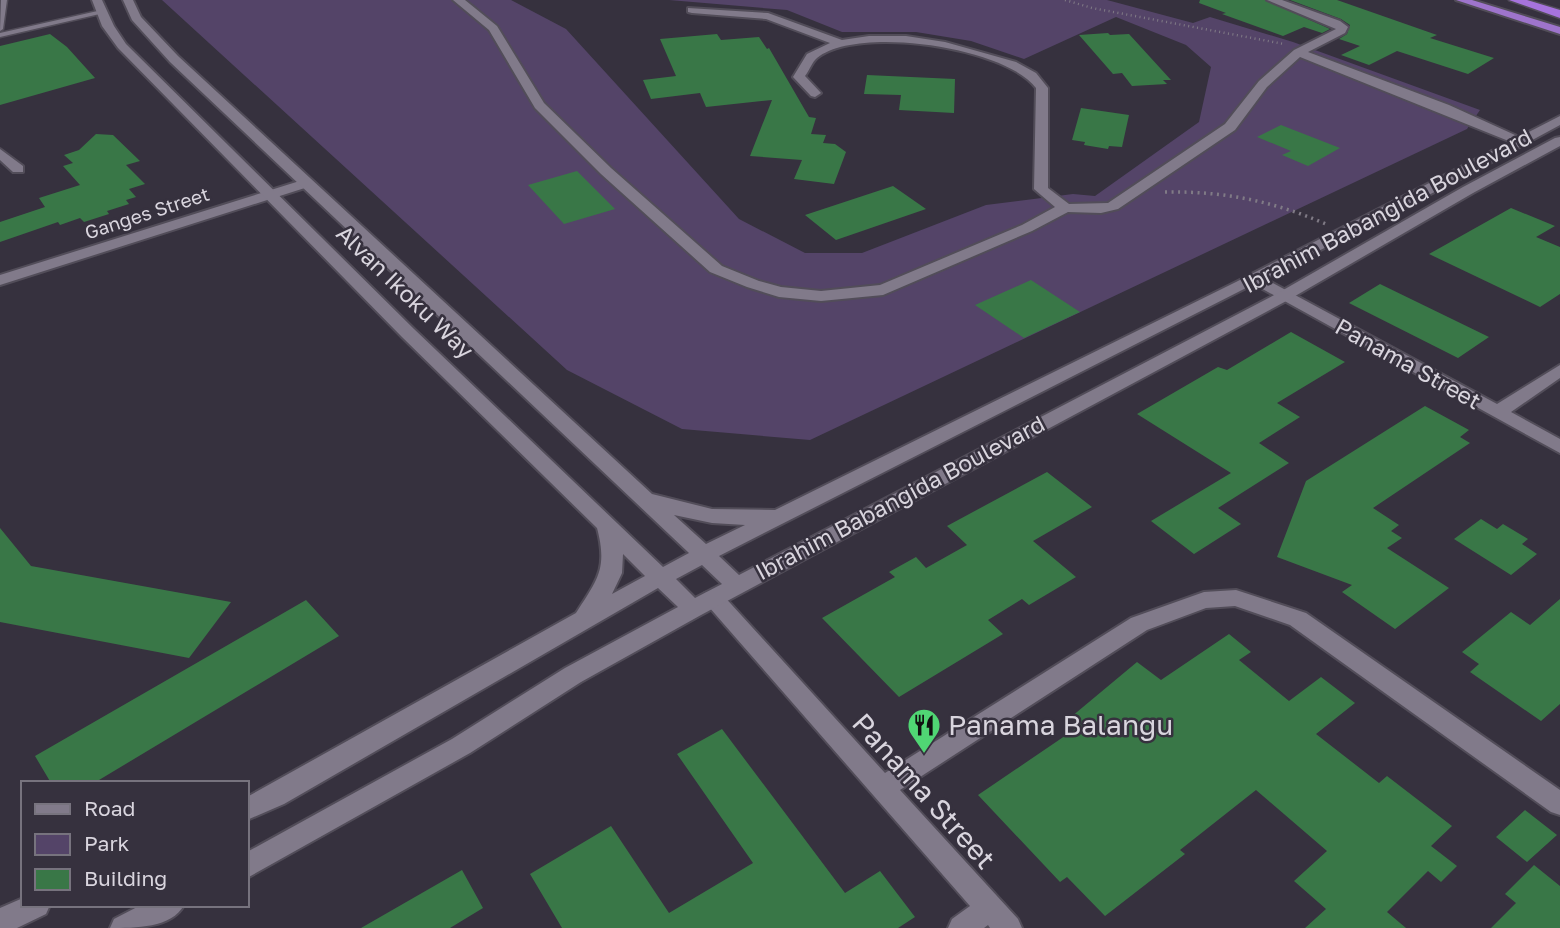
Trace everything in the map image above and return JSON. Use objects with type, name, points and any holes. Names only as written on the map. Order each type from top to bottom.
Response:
[{"type":"highway","points":[[1461,0],[1560,32]]},
{"type":"highway","points":[[1515,0],[1560,15]]},
{"type":"street","name":"Alvan Ikoku Way","points":[[128,0],[136,18],[153,38],[736,585]]},
{"type":"street","points":[[458,0],[493,28],[539,104],[606,171],[716,269],[779,292],[821,296],[883,290],[1027,228],[1065,208],[1101,209],[1113,206],[1230,127],[1263,83],[1298,52],[1341,31],[1342,27],[1272,0]]},
{"type":"street","name":"Alvan Ikoku Way","points":[[99,6],[122,46],[269,194],[662,578],[703,604]]},
{"type":"street","points":[[692,10],[768,16],[838,42]]},
{"type":"street","points":[[815,93],[799,77],[802,66],[821,49],[838,42],[888,39],[952,46],[998,59],[1033,76],[1042,89],[1041,189],[1065,208]]},
{"type":"street","points":[[1298,52],[1521,141]]},
{"type":"street","name":"Ibrahim Babangida Boulevard","points":[[248,809],[287,790],[584,618],[1041,384],[1256,279],[1560,120]]},
{"type":"street","name":"Ibrahim Babangida Boulevard","points":[[248,865],[461,746],[573,675],[736,585],[1284,296],[1444,203],[1560,141]]},
{"type":"street","points":[[0,153],[18,169]]},
{"type":"street","name":"Ganges Street","points":[[0,280],[306,183]]},
{"type":"street","name":"Panama Street","points":[[1256,279],[1560,447]]},
{"type":"street","points":[[1497,413],[1560,370]]},
{"type":"street","points":[[644,498],[697,516],[730,519],[782,515]]},
{"type":"street","points":[[584,618],[603,590],[616,558],[605,522]]},
{"type":"street","points":[[884,787],[1139,624],[1205,600],[1236,598],[1298,619],[1560,804]]},
{"type":"street","name":"Panama Street","points":[[703,604],[884,787],[1008,928]]},
{"type":"street","points":[[0,922],[32,907]]},
{"type":"street","points":[[124,928],[166,907]]},
{"type":"street","points":[[962,928],[989,908]]},
{"type":"lane","points":[[0,29],[4,0]]},
{"type":"lane","points":[[0,35],[99,6]]},
{"type":"path","points":[[1065,0],[1092,8],[1266,39],[1298,52]]},
{"type":"path","points":[[1130,194],[1191,191],[1248,195],[1296,210],[1346,233]]},
{"type":"green space","points":[[162,0],[511,0],[566,29],[739,219],[805,253],[862,253],[986,205],[1073,194],[1095,196],[1199,122],[1211,67],[1186,45],[1116,17],[1024,59],[971,41],[916,32],[842,32],[787,10],[669,0],[1107,0],[1193,23],[1210,17],[1293,42],[1480,110],[1467,129],[810,440],[682,429],[567,370]]},
{"type":"building","points":[[1200,0],[1265,0],[1330,29],[1322,33],[1304,27],[1283,36],[1222,14],[1226,13],[1199,3]]},
{"type":"building","points":[[1290,0],[1337,0],[1437,35],[1430,38],[1494,58],[1468,74],[1397,51],[1369,65],[1341,55],[1360,46],[1339,39],[1347,34],[1350,25]]},
{"type":"building","points":[[50,34],[67,47],[95,78],[0,105],[0,46]]},
{"type":"building","points":[[717,34],[721,40],[759,37],[767,49],[769,48],[809,117],[816,118],[811,134],[826,135],[823,143],[835,144],[846,152],[834,184],[794,179],[802,160],[750,156],[772,100],[706,107],[700,93],[651,99],[643,80],[676,76],[660,39]]},
{"type":"building","points":[[1129,34],[1171,80],[1163,80],[1167,84],[1132,86],[1122,73],[1113,74],[1079,35]]},
{"type":"building","points":[[867,75],[955,79],[954,113],[899,110],[901,95],[864,94]]},
{"type":"building","points":[[1081,108],[1129,115],[1122,147],[1109,146],[1108,149],[1072,140]]},
{"type":"building","points":[[1281,125],[1340,148],[1308,166],[1282,155],[1291,151],[1257,137]]},
{"type":"building","points":[[96,134],[113,135],[140,161],[126,165],[145,184],[129,189],[136,197],[126,200],[129,204],[107,211],[109,214],[84,222],[80,218],[60,225],[58,222],[0,242],[0,222],[45,207],[39,198],[80,185],[63,166],[73,163],[64,155],[79,150]]},
{"type":"building","points":[[577,171],[615,209],[564,224],[528,185]]},
{"type":"building","points":[[893,186],[926,209],[836,240],[805,215]]},
{"type":"building","points":[[1511,208],[1555,226],[1536,237],[1560,247],[1560,294],[1540,307],[1429,254]]},
{"type":"building","points":[[1031,280],[1080,312],[1024,338],[975,305]]},
{"type":"building","points":[[1380,284],[1489,337],[1458,358],[1349,303]]},
{"type":"building","points":[[1291,332],[1345,362],[1277,403],[1300,417],[1259,443],[1289,463],[1218,508],[1241,524],[1194,554],[1151,521],[1231,473],[1137,414],[1218,367],[1227,370]]},
{"type":"building","points":[[1425,406],[1469,430],[1460,437],[1470,443],[1373,508],[1399,525],[1391,531],[1402,538],[1387,548],[1449,588],[1395,629],[1342,592],[1352,585],[1277,557],[1306,481]]},
{"type":"building","points":[[1047,472],[1092,507],[1033,541],[1076,577],[1029,605],[1022,599],[988,620],[1003,634],[899,697],[822,618],[895,577],[889,572],[916,557],[926,568],[967,545],[947,526]]},
{"type":"building","points":[[1481,519],[1497,529],[1503,524],[1528,539],[1522,544],[1537,554],[1511,575],[1454,539]]},
{"type":"building","points":[[0,528],[31,566],[231,602],[189,658],[0,622]]},
{"type":"building","points":[[1560,599],[1560,704],[1541,721],[1470,672],[1479,664],[1462,652],[1511,612],[1530,625]]},
{"type":"building","points":[[306,600],[339,636],[97,781],[50,781],[35,756]]},
{"type":"building","points":[[1229,634],[1251,652],[1239,660],[1289,701],[1321,677],[1355,703],[1316,734],[1379,783],[1387,776],[1452,826],[1431,846],[1457,866],[1441,882],[1428,871],[1387,912],[1406,928],[1305,928],[1326,909],[1294,881],[1327,851],[1256,790],[1180,850],[1185,854],[1105,916],[1067,877],[1060,882],[978,795],[1081,725],[1071,717],[1137,662],[1161,680]]},
{"type":"building","points":[[722,729],[845,893],[880,871],[915,917],[898,928],[562,928],[530,874],[611,826],[669,913],[753,863],[677,754]]},
{"type":"building","points":[[1525,810],[1557,835],[1527,862],[1496,837]]},
{"type":"building","points":[[1534,865],[1560,886],[1560,928],[1491,928],[1516,903],[1505,894]]},
{"type":"building","points":[[462,870],[483,908],[450,928],[361,928]]},
{"type":"place","name":"Panama Balangu","points":[[924,755]]}]
